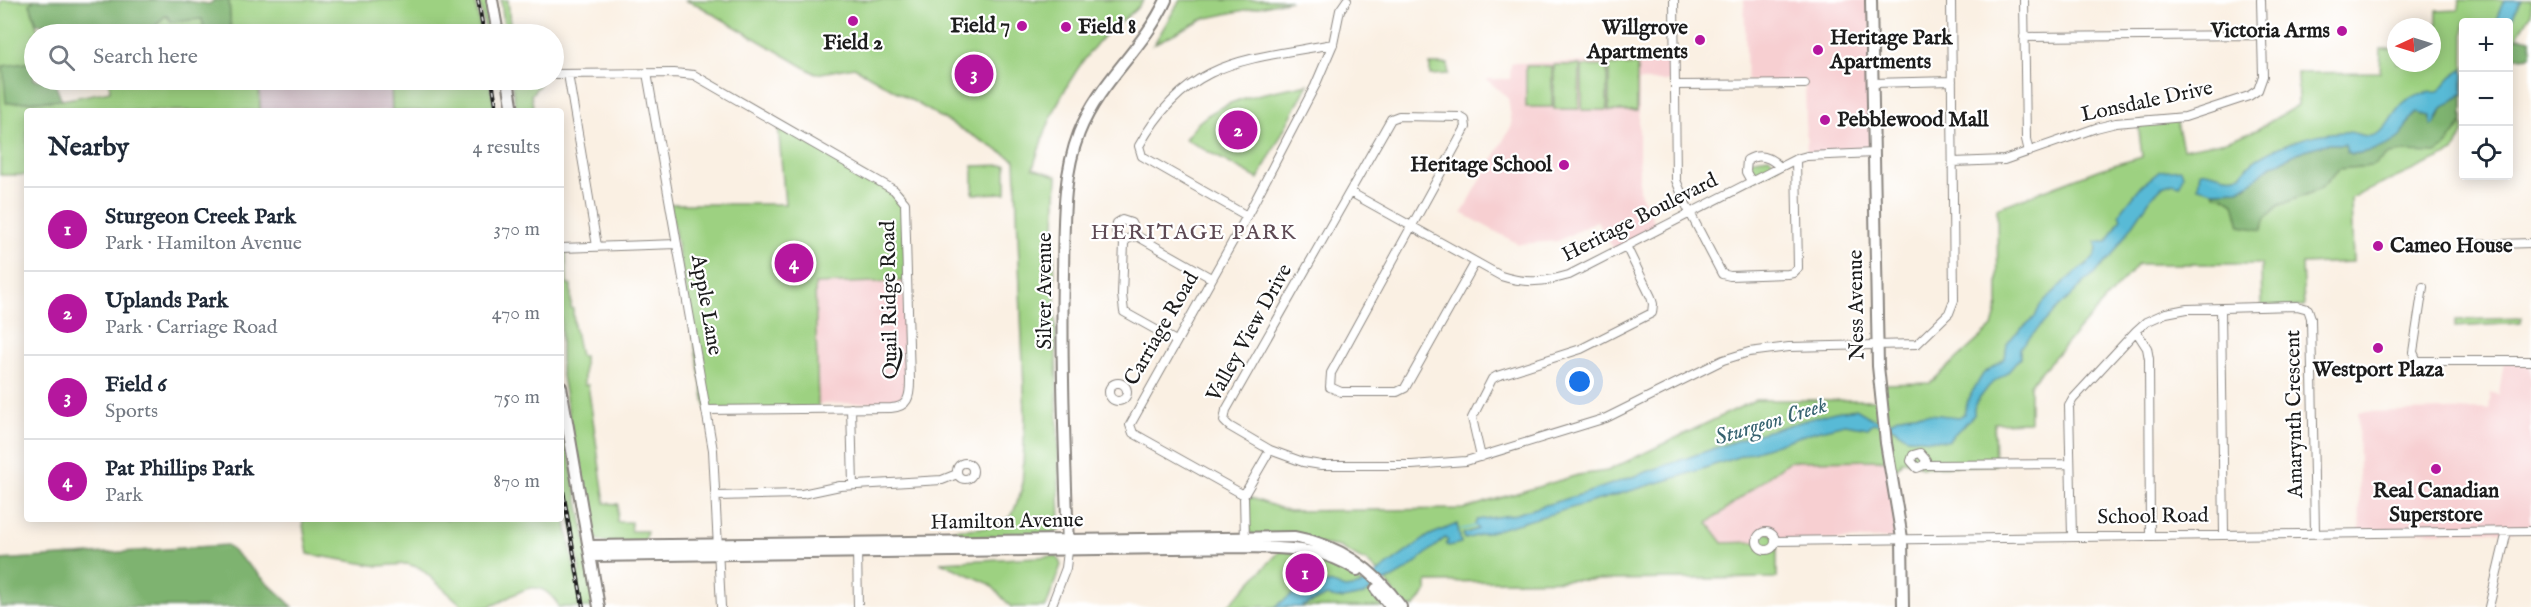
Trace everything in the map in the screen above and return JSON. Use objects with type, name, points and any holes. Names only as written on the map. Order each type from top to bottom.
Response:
[{"type":"street","points":[[492,0],[496,24]]},
{"type":"street","points":[[500,0],[502,24]]},
{"type":"street","name":"Silver Avenue","points":[[1051,607],[1066,568],[1068,546],[1063,296],[1066,197],[1070,164],[1079,134],[1092,104],[1108,80],[1146,35],[1166,0]]},
{"type":"street","name":"Carriage Road","points":[[1244,495],[1133,433],[1130,425],[1247,216],[1315,86],[1333,44],[1341,10],[1347,0]]},
{"type":"street","points":[[1674,0],[1676,180],[1722,274],[1730,276],[1793,273],[1798,268],[1796,159]]},
{"type":"street","name":"Ness Avenue","points":[[1871,0],[1878,346],[1886,443],[1902,538],[1903,607]]},
{"type":"street","name":"Valley View Drive","points":[[1412,228],[1466,127],[1465,120],[1460,117],[1399,116],[1391,119],[1224,416],[1224,421],[1228,426],[1270,450],[1303,462],[1338,466],[1434,464],[1481,457],[1606,418],[1723,360],[1749,352],[1789,347],[1920,343],[1953,306],[1951,0]]},
{"type":"street","points":[[2024,0],[2026,139],[2029,152]]},
{"type":"street","name":"Lonsdale Drive","points":[[1953,162],[1994,162],[2096,128],[2116,123],[2185,117],[2249,96],[2258,90],[2262,83],[2261,0]]},
{"type":"street","points":[[2024,37],[2261,35]]},
{"type":"street","points":[[1247,216],[1142,156],[1139,146],[1162,109],[1181,91],[1209,72],[1244,61],[1333,44]]},
{"type":"street","name":"Apple Lane","points":[[647,73],[714,461],[721,607]]},
{"type":"street","name":"Quail Ridge Road","points":[[564,74],[686,73],[701,78],[894,190],[902,198],[907,221],[910,395],[906,402],[897,407],[706,410]]},
{"type":"street","points":[[568,74],[597,246]]},
{"type":"street","points":[[1873,83],[1952,81]]},
{"type":"street","points":[[1675,85],[1805,84]]},
{"type":"street","points":[[510,90],[513,108]]},
{"type":"street","name":"Heritage Boulevard","points":[[1350,192],[1475,263],[1511,280],[1539,282],[1569,275],[1796,159],[1807,156],[1874,153]]},
{"type":"street","name":"Heritage Boulevard","points":[[1751,181],[1746,166],[1747,160],[1753,157],[1769,157],[1779,166]]},
{"type":"street","points":[[1176,341],[1124,312],[1122,295],[1124,243],[1115,228],[1117,223],[1122,220],[1131,223],[1137,236],[1212,278]]},
{"type":"street","points":[[1412,228],[1331,373],[1329,383],[1333,390],[1389,392],[1405,388],[1475,263]]},
{"type":"street","points":[[1124,243],[1127,239],[1137,236]]},
{"type":"street","points":[[2466,245],[2531,243]]},
{"type":"street","points":[[564,248],[677,244]]},
{"type":"street","points":[[1481,457],[1472,418],[1492,379],[1581,350],[1652,313],[1651,297],[1626,246]]},
{"type":"street","points":[[2423,287],[2413,352],[2418,361],[2531,361]]},
{"type":"street","name":"Amarynth Crescent","points":[[2073,536],[2069,406],[2136,331],[2146,322],[2166,313],[2304,306],[2310,313],[2315,532]]},
{"type":"street","points":[[2221,309],[2224,534]]},
{"type":"street","points":[[2136,331],[2147,348],[2149,358],[2150,535]]},
{"type":"street","points":[[1126,396],[1140,405]]},
{"type":"street","points":[[564,404],[599,607]]},
{"type":"street","points":[[851,408],[853,485]]},
{"type":"street","points":[[1245,542],[1244,495],[1270,450]]},
{"type":"street","points":[[1924,465],[2070,464]]},
{"type":"street","points":[[716,496],[802,494],[828,487],[942,480],[957,474]]},
{"type":"street","points":[[2489,607],[2507,531]]},
{"type":"street","name":"School Road","points":[[1775,541],[2315,532],[2531,531]]},
{"type":"street","name":"Hamilton Avenue","points":[[590,551],[1068,546],[1306,539],[1341,551],[1401,607]]},
{"type":"street","points":[[857,548],[858,607]]},
{"type":"street","name":"Hamilton Avenue","points":[[1386,594],[1391,607]]},
{"type":"shaded area","points":[[1744,0],[1871,0],[1870,152],[1807,156],[1805,84],[1747,81]]},
{"type":"shaded area","name":"Heritage School","points":[[1675,61],[1675,81],[1639,81],[1639,190],[1658,230],[1615,252],[1597,221],[1558,241],[1518,244],[1462,213],[1512,125],[1508,98],[1486,79],[1510,79],[1511,63]]},
{"type":"shaded area","points":[[259,90],[391,90],[392,108],[260,108]]},
{"type":"shaded area","points":[[904,281],[905,393],[895,402],[818,404],[815,284]]},
{"type":"shaded area","points":[[2504,361],[2531,361],[2531,531],[2360,532],[2358,412],[2489,409],[2491,393],[2499,394]]},
{"type":"shaded area","points":[[1889,460],[1902,538],[1723,543],[1707,523],[1789,461]]},
{"type":"green space","points":[[3,0],[34,0],[30,4],[36,24],[24,24],[24,64],[3,67],[7,103],[62,100],[110,90],[259,90],[260,108],[24,108],[24,175],[0,175],[0,4]]},
{"type":"green space","points":[[34,0],[179,0],[209,4],[215,0],[229,0],[230,24],[203,24],[202,19],[171,22],[166,15],[157,24],[37,24],[30,4]]},
{"type":"green space","points":[[229,0],[475,0],[479,24],[230,24]]},
{"type":"green space","points":[[479,0],[489,0],[493,24],[484,24]]},
{"type":"green space","points":[[501,0],[508,0],[510,24],[504,24]]},
{"type":"green space","points":[[684,0],[1144,0],[1104,35],[1067,85],[1051,117],[1033,168],[1057,176],[1054,252],[1060,531],[1042,537],[933,536],[934,531],[995,527],[1012,515],[1022,490],[1025,417],[1015,160],[854,67],[816,74],[698,5]]},
{"type":"green space","points":[[1180,0],[1291,0],[1203,19],[1154,44]]},
{"type":"green space","points":[[2459,0],[2531,0],[2531,14],[2513,44],[2513,18],[2459,18],[2459,141],[2454,152],[2351,198],[2353,262],[2302,264],[2304,306],[2262,308],[2261,264],[2138,264],[2030,384],[2030,422],[1994,423],[1995,465],[1922,467],[1911,461],[1902,461],[1897,469],[1889,460],[1789,461],[1708,523],[1723,543],[1757,542],[1762,533],[1767,532],[1773,535],[1777,541],[1777,578],[1427,582],[1427,591],[1414,607],[1404,607],[1371,565],[1340,547],[1251,534],[1249,531],[1248,497],[1289,511],[1463,509],[1578,475],[1607,471],[1755,400],[1880,400],[1879,384],[1930,383],[1992,327],[1998,305],[1997,208],[2100,169],[2142,157],[2138,122],[2176,118],[2183,149],[2226,141],[2256,130],[2298,105],[2297,73],[2380,72],[2381,49],[2387,49],[2387,72],[2441,72],[2441,18],[2437,18],[2437,11],[2458,10]]},
{"type":"green space","points":[[166,15],[171,22],[202,18],[203,24],[157,24]]},
{"type":"green space","points":[[2522,37],[2531,39],[2531,56],[2513,58],[2513,39]]},
{"type":"green space","points":[[24,63],[24,90],[58,90],[62,100],[6,103],[3,66]]},
{"type":"green space","points":[[1430,64],[1448,64],[1448,74],[1430,75]]},
{"type":"green space","points":[[1554,65],[1580,65],[1579,109],[1554,109]]},
{"type":"green space","points":[[1609,65],[1637,65],[1637,111],[1609,111]]},
{"type":"green space","points":[[1526,66],[1552,66],[1552,107],[1526,107]]},
{"type":"green space","points":[[1582,66],[1607,66],[1607,110],[1582,110]]},
{"type":"green space","points":[[1308,84],[1258,179],[1185,139],[1200,121],[1237,100]]},
{"type":"green space","points":[[391,90],[491,90],[494,108],[392,108]]},
{"type":"green space","points":[[513,90],[535,90],[531,95],[533,108],[516,108]]},
{"type":"green space","points":[[2459,96],[2459,128],[2445,147],[2436,153],[2389,154],[2372,166],[2339,169],[2320,189],[2278,206],[2266,218],[2262,230],[2240,226],[2234,203],[2213,192],[2245,187],[2270,166],[2303,150],[2326,144],[2346,144],[2347,152],[2351,154],[2374,150],[2394,138],[2417,113],[2439,118],[2442,109]]},
{"type":"green space","points":[[778,124],[902,198],[907,281],[815,284],[818,408],[706,410],[670,204],[785,204]]},
{"type":"green space","points":[[1769,157],[1779,166],[1751,181],[1747,160]]},
{"type":"green space","points":[[1006,165],[1006,193],[973,194],[973,166]]},
{"type":"green space","points":[[564,252],[566,252],[567,284],[571,285],[574,326],[580,356],[584,356],[584,385],[588,385],[605,503],[618,504],[617,522],[631,522],[631,531],[647,531],[645,541],[623,543],[599,541],[589,532],[564,387]]},
{"type":"green space","points":[[2522,318],[2521,323],[2455,327],[2455,320]]},
{"type":"green space","points":[[564,430],[599,607],[558,607],[551,596],[535,588],[519,592],[487,607],[464,607],[420,568],[407,564],[378,566],[308,554],[303,522],[564,522],[564,512],[576,577],[580,571],[564,481]]},
{"type":"green space","points":[[227,545],[293,607],[0,607],[0,560]]},
{"type":"green space","points":[[1280,551],[1306,553],[1343,566],[1385,607],[1227,607]]},
{"type":"green space","points":[[1057,556],[1061,565],[1046,607],[1011,607],[990,584],[940,562]]},
{"type":"water","points":[[2504,0],[2521,0],[2512,18],[2497,18]]},
{"type":"water","points":[[2459,72],[2459,96],[2442,109],[2434,125],[2431,126],[2431,116],[2417,113],[2401,136],[2378,149],[2351,154],[2347,152],[2345,144],[2326,144],[2304,150],[2270,166],[2239,190],[2214,191],[2198,187],[2200,172],[2229,176],[2241,175],[2249,165],[2274,149],[2305,138],[2335,132],[2351,132],[2367,136],[2379,133],[2401,105],[2410,98],[2438,92]]},
{"type":"water","points":[[2181,169],[2183,175],[2180,185],[2174,183],[2162,187],[2151,198],[2111,257],[2020,348],[2020,358],[2008,372],[1989,386],[1974,408],[1974,415],[1947,441],[1908,438],[1892,427],[1873,423],[1868,428],[1845,424],[1816,431],[1681,476],[1465,539],[1463,534],[1478,529],[1475,524],[1477,520],[1516,514],[1586,493],[1747,437],[1835,412],[1856,409],[1871,418],[1891,422],[1904,415],[1913,414],[1959,417],[1964,414],[1969,397],[1983,374],[2005,358],[2007,344],[2014,335],[2035,317],[2040,306],[2065,281],[2093,259],[2097,250],[2096,242],[2107,242],[2121,218],[2119,214],[2141,186],[2160,171]]},
{"type":"water","points":[[1457,524],[1461,543],[1449,546],[1445,538],[1407,570],[1363,595],[1343,599],[1327,596],[1300,607],[1275,607],[1308,583],[1329,583],[1345,588],[1359,586],[1430,535]]},
{"type":"waterway","name":"Sturgeon Creek","points":[[1460,530],[1476,526]]},
{"type":"railway","points":[[478,0],[482,24]]},
{"type":"railway","points":[[494,90],[497,108]]},
{"type":"railway","points":[[564,496],[583,607]]},
{"type":"place","name":"Field 2","points":[[853,21]]},
{"type":"place","name":"Field 7","points":[[1022,26]]},
{"type":"place","name":"Field 8","points":[[1066,27]]},
{"type":"place","name":"Victoria Arms","points":[[2342,31]]},
{"type":"place","name":"Willgrove Apartments","points":[[1700,40]]},
{"type":"place","name":"Heritage Park Apartments","points":[[1818,50]]},
{"type":"place","name":"Field 6","points":[[974,74]]},
{"type":"place","name":"Pebblewood Mall","points":[[1825,120]]},
{"type":"place","name":"Uplands Park","points":[[1238,130]]},
{"type":"place","name":"Heritage School","points":[[1564,165]]},
{"type":"place","name":"Cameo House","points":[[2378,246]]},
{"type":"place","name":"Pat Phillips Park","points":[[794,263]]},
{"type":"place","name":"Westport Plaza","points":[[2378,348]]},
{"type":"place","name":"Real Canadian Superstore","points":[[2436,469]]},
{"type":"place","name":"Sturgeon Creek Park","points":[[1305,573]]},
{"type":"district","name":"HERITAGE PARK","points":[[1194,233]]}]
